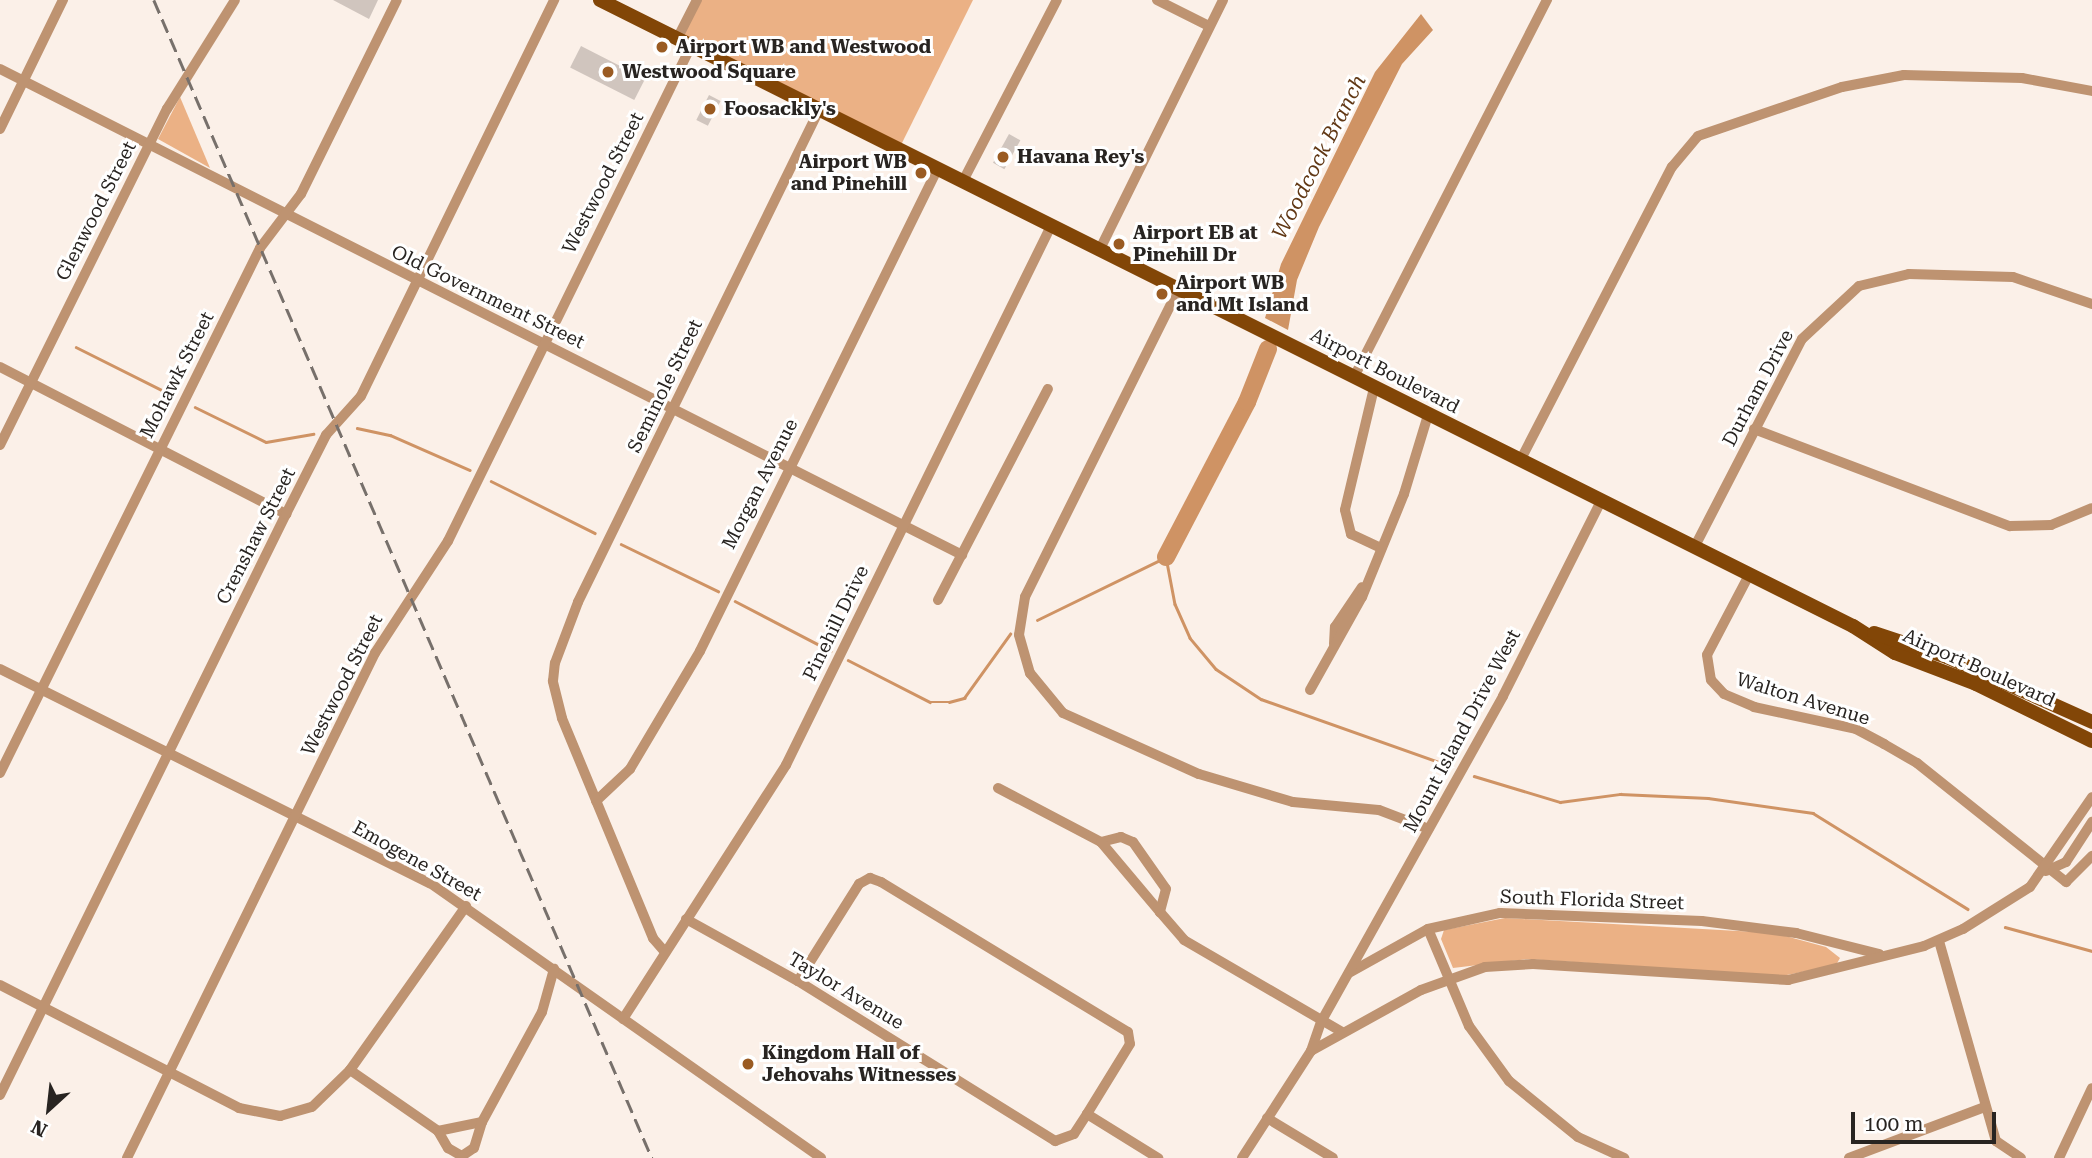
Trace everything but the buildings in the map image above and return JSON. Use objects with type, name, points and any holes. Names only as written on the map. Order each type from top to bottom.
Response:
[{"type":"main road","name":"Airport Boulevard","points":[[600,0],[1853,626],[1895,653],[1986,688],[2092,741]]},
{"type":"main road","name":"Airport Boulevard","points":[[1853,626],[1948,657],[2092,722]]},
{"type":"street","points":[[0,129],[63,0]]},
{"type":"street","name":"Glenwood Street","points":[[0,445],[148,146],[235,0]]},
{"type":"street","name":"Mohawk Street","points":[[0,773],[159,448],[282,215],[301,194],[397,0]]},
{"type":"street","name":"Crenshaw Street","points":[[0,1095],[286,514],[327,435],[361,396],[554,0]]},
{"type":"street","name":"Westwood Street","points":[[127,1158],[387,630],[448,541],[684,43],[697,0]]},
{"type":"street","points":[[963,181],[1057,0]]},
{"type":"street","points":[[1157,0],[1209,26]]},
{"type":"street","points":[[1099,251],[1223,0]]},
{"type":"street","points":[[1354,377],[1547,0]]},
{"type":"street","name":"Old Government Street","points":[[0,68],[282,215],[543,342],[962,555]]},
{"type":"street","points":[[1520,461],[1685,148],[1725,123],[1842,87],[1904,75],[2017,78],[2092,91]]},
{"type":"street","name":"Seminole Street","points":[[596,801],[553,681],[578,601],[819,110]]},
{"type":"street","name":"Morgan Avenue","points":[[596,801],[630,769],[671,703],[938,169]]},
{"type":"street","name":"Pinehill Drive","points":[[622,1019],[786,765],[1051,226]]},
{"type":"street","name":"Durham Drive","points":[[1694,548],[1802,338],[1859,286],[1909,274],[2013,277],[2092,304]]},
{"type":"street","points":[[1178,290],[1025,597],[1021,645],[1040,689],[1082,724],[1199,774],[1293,802],[1379,810],[1429,829]]},
{"type":"street","points":[[0,367],[286,514]]},
{"type":"street","points":[[1374,388],[1345,510],[1352,534],[1381,548]]},
{"type":"street","points":[[939,600],[1048,389]]},
{"type":"street","points":[[1310,690],[1334,644],[1344,633],[1381,548],[1428,415]]},
{"type":"street","points":[[1755,429],[1932,499],[2010,526],[2033,527],[2092,508]]},
{"type":"street","name":"Mount Island Drive West","points":[[1348,974],[1429,829],[1601,501]]},
{"type":"street","name":"Walton Avenue","points":[[1749,575],[1707,656],[1711,680],[1724,694],[1754,707],[1856,729],[1884,744],[1917,763],[2046,871]]},
{"type":"street","name":"Emogene Street","points":[[0,669],[169,751],[466,906],[821,1158]]},
{"type":"street","points":[[998,788],[1101,842],[1160,912],[1198,950],[1321,1022],[1342,1031]]},
{"type":"street","name":"South Florida Street","points":[[2046,871],[2092,797]]},
{"type":"street","points":[[596,801],[653,937],[665,951]]},
{"type":"street","name":"South Florida Street","points":[[1311,1051],[1342,1031],[1447,979],[1485,967],[1533,964],[1788,980],[1939,941],[2010,901],[2046,871],[2066,862],[2092,822]]},
{"type":"street","points":[[1101,842],[1121,837],[1133,842],[1166,889],[1160,912]]},
{"type":"street","points":[[2046,871],[2066,883],[2092,856]]},
{"type":"street","points":[[798,981],[859,884],[870,878],[1128,1032],[1130,1044],[1087,1114],[1158,1158]]},
{"type":"street","points":[[0,985],[258,1115],[280,1116],[312,1107],[349,1070],[466,906]]},
{"type":"street","name":"South Florida Street","points":[[1242,1158],[1311,1051],[1321,1022],[1348,974],[1428,929],[1500,913],[1678,919],[1779,930],[1889,955]]},
{"type":"street","name":"Taylor Avenue","points":[[686,919],[798,981],[1055,1141],[1074,1134],[1087,1114]]},
{"type":"street","points":[[1428,929],[1469,1027],[1509,1081],[1566,1129],[1624,1158]]},
{"type":"street","points":[[1939,941],[1992,1129],[2002,1148],[2021,1158]]},
{"type":"street","points":[[349,1070],[438,1131],[448,1148],[462,1156],[474,1148],[482,1122],[542,1013],[554,969]]},
{"type":"street","points":[[2059,1158],[2092,1088]]},
{"type":"street","points":[[1849,1158],[1986,1107]]},
{"type":"street","points":[[1267,1118],[1333,1158]]},
{"type":"street","points":[[438,1131],[482,1122]]},
{"type":"shaded area","points":[[697,0],[973,0],[899,149],[677,39]]},
{"type":"shaded area","points":[[1421,14],[1433,30],[1402,64],[1319,227],[1297,280],[1288,330],[1265,318],[1281,264],[1375,72]]},
{"type":"shaded area","points":[[180,97],[210,168],[158,139]]},
{"type":"shaded area","points":[[1505,918],[1774,933],[1826,947],[1840,958],[1836,965],[1782,976],[1528,959],[1453,968],[1441,939],[1444,930]]},
{"type":"waterway","points":[[76,347],[168,393]]},
{"type":"waterway","name":"Woodcock Branch","points":[[1166,557],[1247,402],[1268,349]]},
{"type":"waterway","points":[[195,407],[266,442],[313,434]]},
{"type":"waterway","points":[[357,428],[390,435],[470,470]]},
{"type":"waterway","points":[[491,481],[595,533]]},
{"type":"waterway","points":[[621,544],[718,591]]},
{"type":"waterway","points":[[1037,620],[1166,557],[1175,604],[1190,638],[1216,669],[1261,699],[1450,766]]},
{"type":"waterway","points":[[735,601],[831,651]]},
{"type":"waterway","points":[[848,660],[930,702],[949,702],[964,698],[1010,634]]},
{"type":"waterway","points":[[1474,776],[1560,802],[1620,794],[1708,798],[1813,813],[1968,909]]},
{"type":"waterway","points":[[2005,927],[2092,951]]},
{"type":"railway","points":[[154,0],[652,1158]]},
{"type":"place","name":"Airport WB and Westwood","points":[[662,47]]},
{"type":"place","name":"Westwood Square","points":[[608,72]]},
{"type":"place","name":"Foosackly's","points":[[710,109]]},
{"type":"place","name":"Havana Rey's","points":[[1003,157]]},
{"type":"place","name":"Airport WB and Pinehill","points":[[921,173]]},
{"type":"place","name":"Airport EB at Pinehill Dr","points":[[1119,244]]},
{"type":"place","name":"Airport WB and Mt Island","points":[[1162,294]]},
{"type":"place","name":"Kingdom Hall of Jehovahs Witnesses","points":[[748,1064]]}]
